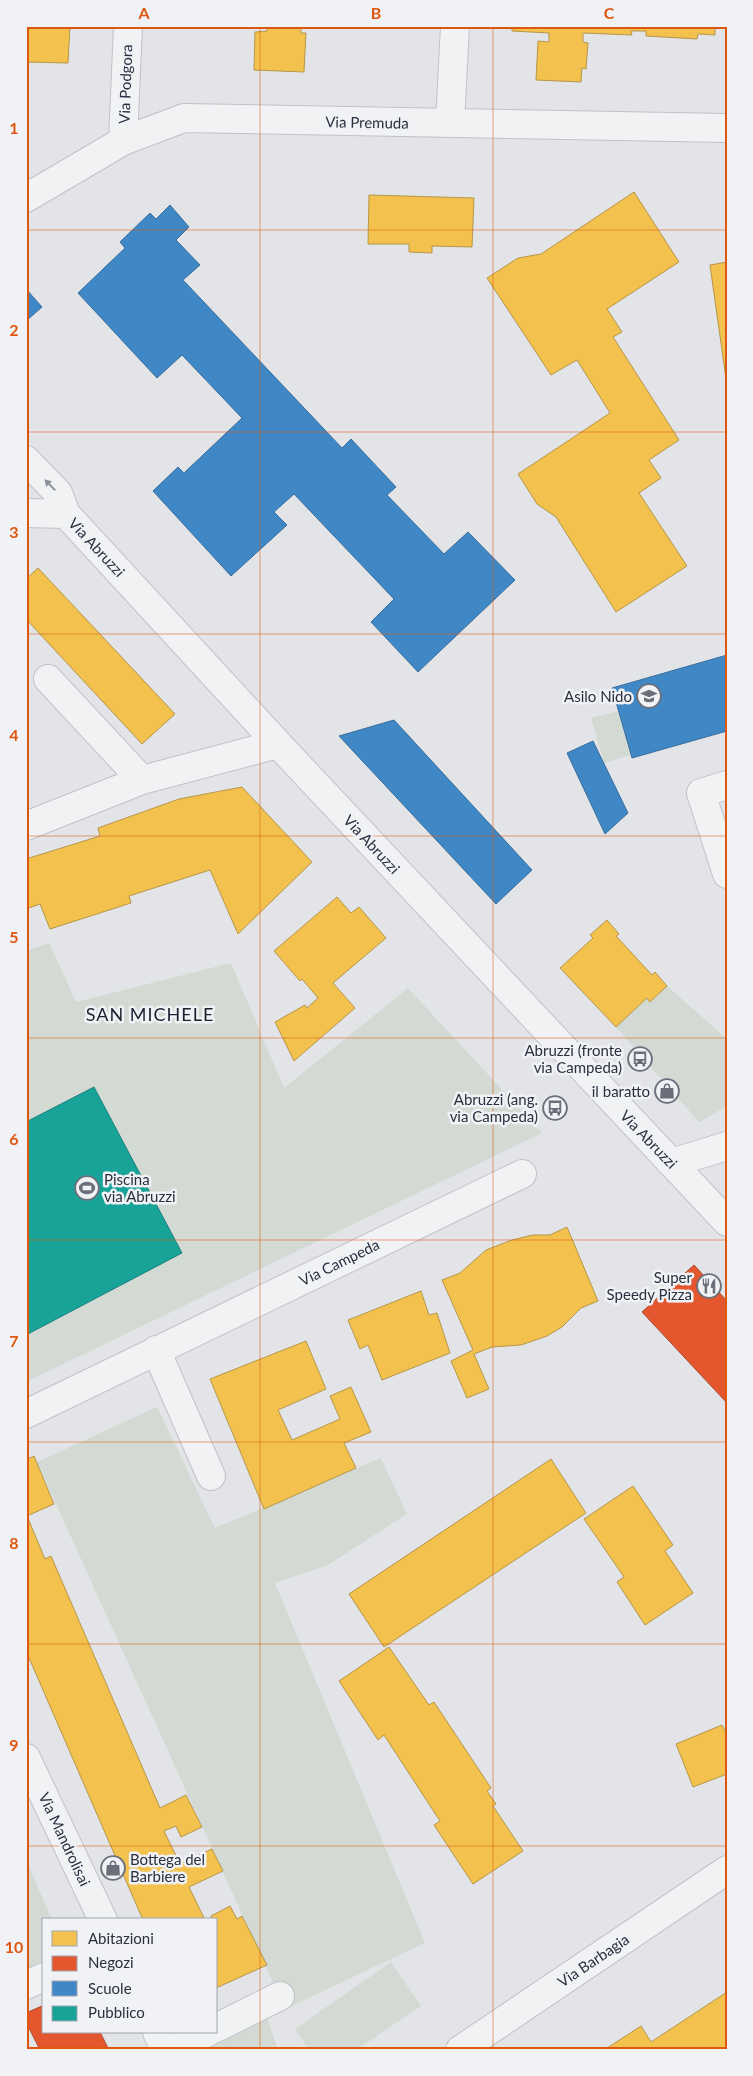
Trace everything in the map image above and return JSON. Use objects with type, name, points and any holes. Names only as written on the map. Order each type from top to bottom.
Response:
[{"type":"street","name":"Via Podgora","points":[[123,141],[128,26]]},
{"type":"street","points":[[450,123],[455,26]]},
{"type":"street","name":"Via Premuda","points":[[26,198],[123,141],[184,118],[727,128]]},
{"type":"street","name":"Via Abruzzi","points":[[26,460],[58,493],[66,514],[278,744],[727,1222]]},
{"type":"street","points":[[26,513],[66,514]]},
{"type":"street","points":[[48,678],[142,780]]},
{"type":"street","points":[[26,826],[142,780],[278,744]]},
{"type":"street","points":[[727,785],[701,793],[727,874]]},
{"type":"street","points":[[671,1163],[727,1146]]},
{"type":"street","name":"Via Campeda","points":[[26,1414],[522,1174]]},
{"type":"street","points":[[156,1350],[211,1476]]},
{"type":"street","name":"Via Mandrolisai","points":[[26,1758],[102,1918]]},
{"type":"street","name":"Via Barbagia","points":[[460,2050],[727,1870]]},
{"type":"street","points":[[26,1985],[42,1978]]},
{"type":"street","points":[[218,2027],[280,1996]]},
{"type":"street","points":[[158,2034],[165,2050]]},
{"type":"street","points":[[172,2050],[204,2034]]},
{"type":"shaded area","points":[[618,711],[630,755],[604,763],[591,718]]},
{"type":"shaded area","points":[[49,943],[76,1002],[231,963],[284,1088],[408,988],[542,1133],[26,1382],[26,1335],[182,1253],[94,1087],[26,1122],[26,951]]},
{"type":"shaded area","points":[[667,986],[727,1039],[727,1106],[699,1122],[616,1027],[647,998],[651,1002]]},
{"type":"shaded area","points":[[157,1407],[215,1528],[381,1458],[407,1514],[328,1565],[275,1583],[425,1943],[285,2009],[37,1462]]},
{"type":"shaded area","points":[[26,1860],[51,1918],[42,1918],[42,1961],[26,1969]]},
{"type":"shaded area","points":[[391,1962],[421,2006],[356,2050],[309,2050],[295,2029]]},
{"type":"shaded area","points":[[267,2018],[278,2050],[207,2050]]},
{"type":"building: Abitazioni","points":[[26,26],[70,26],[68,63],[26,62]]},
{"type":"building: Abitazioni","points":[[267,26],[301,26],[301,33],[306,33],[304,72],[254,70],[255,32],[267,31]]},
{"type":"building: Abitazioni","points":[[357,26],[415,26],[415,28]]},
{"type":"building: Abitazioni","points":[[512,26],[715,26],[715,35],[698,34],[697,39],[646,36],[646,31],[631,31],[632,35],[583,33],[583,42],[588,43],[586,69],[582,68],[581,82],[536,80],[538,41],[549,42],[549,33],[512,31]]},
{"type":"building: Abitazioni","points":[[634,192],[679,262],[607,309],[622,332],[613,337],[679,440],[649,460],[661,478],[639,493],[687,566],[616,612],[556,517],[537,504],[518,474],[610,413],[577,360],[551,375],[487,278],[518,258],[541,254]]},
{"type":"building: Abitazioni","points":[[369,195],[474,198],[472,247],[432,246],[432,253],[409,252],[409,244],[368,244]]},
{"type":"building: Abitazioni","points":[[727,262],[727,386],[710,265]]},
{"type":"building: Abitazioni","points":[[38,568],[175,714],[142,744],[26,619],[26,579]]},
{"type":"building: Abitazioni","points":[[242,787],[312,862],[238,934],[210,870],[129,896],[131,903],[50,929],[40,904],[26,909],[26,859],[100,836],[98,828],[179,799]]},
{"type":"building: Abitazioni","points":[[337,897],[351,913],[359,907],[386,938],[333,983],[355,1008],[294,1061],[275,1022],[305,1005],[307,1008],[318,998],[302,979],[300,981],[274,951]]},
{"type":"building: Abitazioni","points":[[607,920],[619,934],[616,936],[652,975],[655,972],[667,986],[650,1002],[647,998],[616,1027],[560,968],[593,938],[590,935]]},
{"type":"building: Abitazioni","points":[[567,1227],[598,1301],[581,1308],[562,1327],[547,1336],[521,1345],[492,1347],[474,1354],[489,1389],[467,1398],[451,1361],[473,1350],[442,1280],[460,1273],[486,1250],[512,1240],[533,1235],[550,1235]]},
{"type":"building: Abitazioni","points":[[421,1291],[429,1315],[437,1313],[450,1353],[382,1380],[368,1345],[360,1349],[348,1320]]},
{"type":"building: Abitazioni","points":[[306,1341],[326,1389],[278,1410],[292,1440],[340,1419],[330,1396],[351,1387],[371,1432],[344,1443],[356,1468],[264,1509],[210,1379]]},
{"type":"building: Abitazioni","points":[[34,1456],[54,1504],[27,1516],[45,1559],[51,1556],[160,1808],[186,1795],[202,1827],[181,1837],[176,1826],[164,1831],[180,1864],[212,1849],[223,1871],[189,1887],[204,1918],[142,1918],[26,1651],[26,1460]]},
{"type":"building: Abitazioni","points":[[551,1459],[586,1513],[384,1647],[349,1594]]},
{"type":"building: Abitazioni","points":[[633,1486],[673,1545],[665,1551],[693,1593],[645,1625],[617,1582],[624,1577],[584,1519]]},
{"type":"building: Abitazioni","points":[[389,1647],[429,1705],[434,1702],[491,1788],[487,1791],[496,1804],[493,1806],[523,1851],[473,1884],[434,1825],[440,1821],[384,1735],[378,1740],[339,1681]]},
{"type":"building: Abitazioni","points":[[722,1725],[727,1735],[727,1774],[693,1787],[676,1744]]},
{"type":"building: Abitazioni","points":[[230,1906],[237,1919],[242,1916],[267,1965],[218,1987],[218,1918],[212,1918],[211,1916]]},
{"type":"building: Abitazioni","points":[[727,1992],[727,2050],[604,2050],[641,2026],[651,2042]]},
{"type":"building: Negozi","points":[[694,1265],[727,1301],[727,1403],[642,1312]]},
{"type":"building: Negozi","points":[[42,2006],[42,2034],[101,2034],[109,2050],[40,2050],[26,2022],[26,2013]]},
{"type":"building: Scuole","points":[[170,205],[189,227],[176,240],[200,265],[183,280],[342,448],[351,439],[396,487],[387,495],[444,554],[468,532],[515,580],[418,672],[371,622],[394,599],[294,494],[274,512],[287,525],[231,576],[153,491],[178,467],[184,473],[242,418],[182,355],[157,378],[78,293],[125,248],[120,242],[150,213],[156,219]]},
{"type":"building: Scuole","points":[[26,289],[42,307],[26,321]]},
{"type":"building: Scuole","points":[[727,655],[727,731],[632,758],[612,688]]},
{"type":"building: Scuole","points":[[394,720],[532,870],[496,904],[339,736]]},
{"type":"building: Scuole","points":[[593,741],[628,813],[605,834],[567,753]]},
{"type":"building: Pubblico","name":"Piscina via Abruzzi","points":[[94,1087],[182,1253],[26,1335],[26,1122]]},
{"type":"place","name":"Asilo Nido","points":[[649,696]]},
{"type":"place","name":"Abruzzi (fronte via Campeda)","points":[[640,1059]]},
{"type":"place","name":"il baratto","points":[[667,1091]]},
{"type":"place","name":"Abruzzi (ang. via Campeda)","points":[[555,1108]]},
{"type":"place","name":"Piscina via Abruzzi","points":[[87,1188]]},
{"type":"place","name":"Super Speedy Pizza","points":[[709,1286]]},
{"type":"place","name":"Bottega del Barbiere","points":[[113,1868]]},
{"type":"district","name":"SAN MICHELE","points":[[150,1014]]}]
